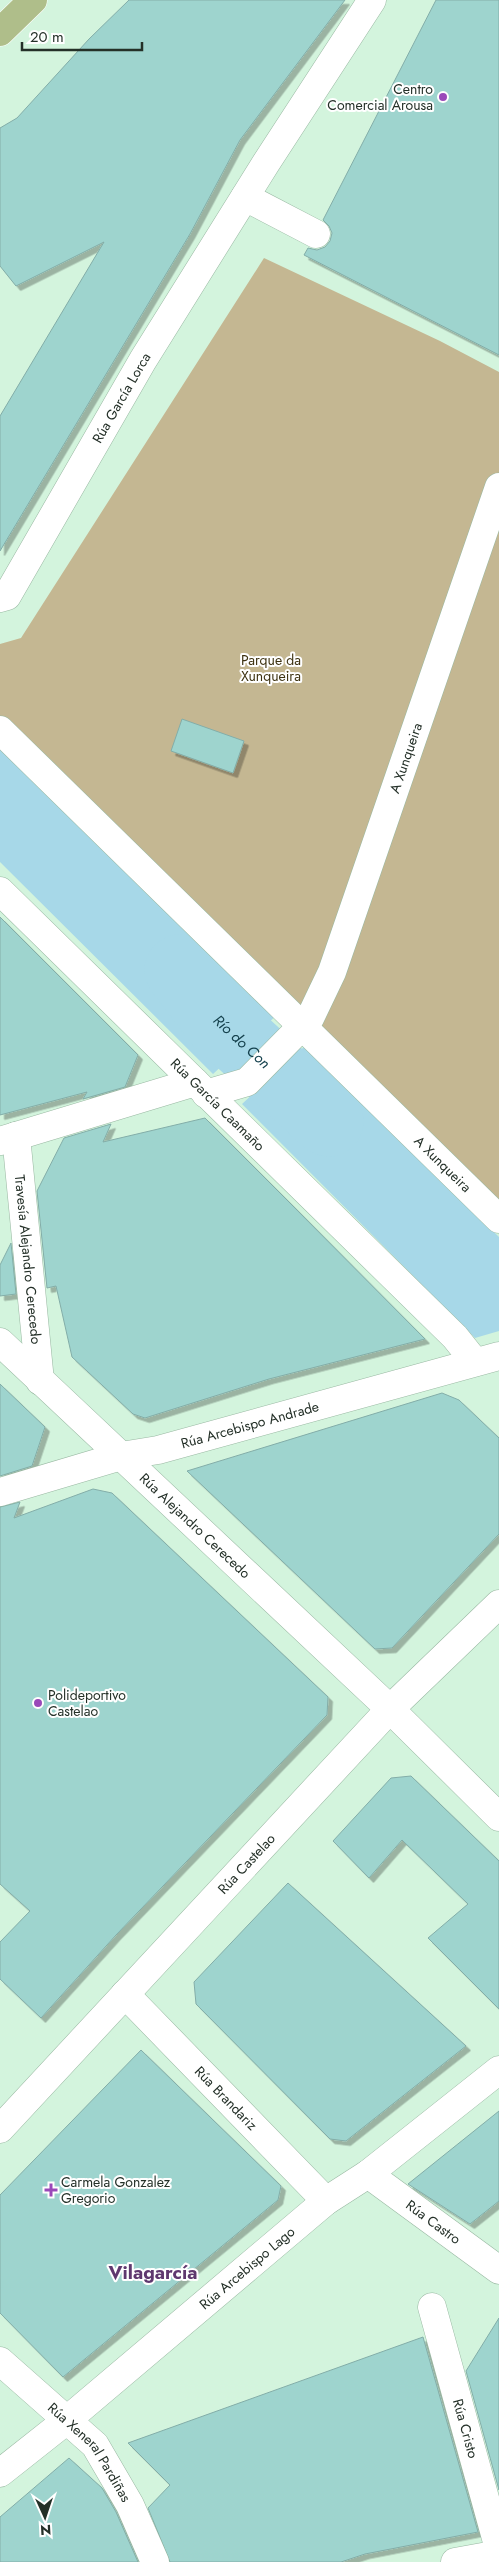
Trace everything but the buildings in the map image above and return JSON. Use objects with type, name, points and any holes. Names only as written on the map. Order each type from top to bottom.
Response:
[{"type":"main road","points":[[0,32],[34,0]]},
{"type":"street","name":"Rúa García Lorca","points":[[0,598],[7,596],[143,360],[372,0]]},
{"type":"street","points":[[245,197],[316,234]]},
{"type":"street","name":"A Xunqueira","points":[[200,1088],[247,1082],[310,1018],[332,972],[499,487]]},
{"type":"street","name":"A Xunqueira","points":[[0,730],[499,1219]]},
{"type":"street","name":"Rúa García Caamaño","points":[[0,891],[455,1336],[487,1359]]},
{"type":"street","name":"Travesía Alejandro Cerecedo","points":[[40,1381],[8,1139],[200,1088]]},
{"type":"street","name":"Rúa Alejandro Cerecedo","points":[[0,1342],[390,1709],[499,1817]]},
{"type":"street","name":"Rúa Arcebispo Andrade","points":[[0,1492],[122,1456],[158,1450],[487,1359]]},
{"type":"street","name":"Rúa Castelao","points":[[0,2128],[390,1709],[499,1604]]},
{"type":"street","name":"Rúa Brandariz","points":[[125,1994],[326,2201]]},
{"type":"street","name":"Rúa Arcebispo Lago","points":[[0,2473],[66,2420],[326,2201],[368,2174],[499,2070]]},
{"type":"street","name":"Rúa Castro","points":[[368,2174],[499,2270]]},
{"type":"street","name":"Rúa Cristo","points":[[432,2308],[499,2549]]},
{"type":"street","name":"Rúa Xeneral Pardiñas","points":[[0,2362],[95,2445],[130,2505],[155,2562]]},
{"type":"street","points":[[465,2561],[499,2554]]},
{"type":"green space","name":"Parque da Xunqueira","points":[[264,258],[440,341],[499,372],[499,1202],[0,724],[0,644],[21,638]]},
{"type":"water","points":[[0,744],[279,1013],[213,1074],[0,862]]},
{"type":"water","points":[[306,1045],[499,1237],[499,1331],[475,1338],[242,1104]]},
{"type":"waterway","name":"Río do Con","points":[[180,970],[218,1020],[328,1121]]},
{"type":"place","name":"Centro Comercial Arousa","points":[[443,97]]},
{"type":"place","name":"Polideportivo Castelao","points":[[38,1703]]},
{"type":"place","name":"Carmela Gonzalez Gregorio","points":[[51,2190]]},
{"type":"district","name":"Vilagarcía","points":[[153,2272]]}]
